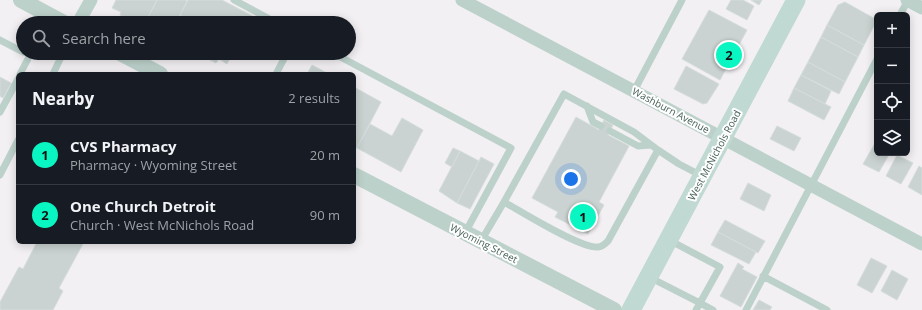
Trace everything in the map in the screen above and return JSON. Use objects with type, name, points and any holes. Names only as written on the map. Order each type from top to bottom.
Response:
[{"type":"main road","name":"West McNichols Road","points":[[632,310],[796,0]]},
{"type":"street","points":[[21,0],[42,16]]},
{"type":"street","points":[[82,16],[91,0]]},
{"type":"street","name":"Washburn Avenue","points":[[462,0],[922,244]]},
{"type":"street","points":[[908,0],[922,8]]},
{"type":"street","points":[[133,60],[156,72]]},
{"type":"street","name":"Wyoming Street","points":[[356,176],[614,310]]},
{"type":"lane","points":[[234,0],[264,16]]},
{"type":"lane","points":[[634,91],[682,0]]},
{"type":"lane","points":[[902,12],[908,0]]},
{"type":"lane","points":[[0,40],[16,48]]},
{"type":"lane","points":[[21,72],[25,60]]},
{"type":"lane","points":[[54,72],[60,60]]},
{"type":"lane","points":[[277,72],[283,60]]},
{"type":"lane","points":[[346,60],[511,148],[465,233]]},
{"type":"lane","points":[[746,310],[874,65]]},
{"type":"lane","points":[[0,112],[16,83]]},
{"type":"lane","points":[[481,241],[564,94],[634,132],[679,164],[702,176]]},
{"type":"lane","points":[[586,106],[593,122],[601,126]]},
{"type":"lane","points":[[610,131],[638,146],[651,145]]},
{"type":"lane","points":[[0,174],[16,144]]},
{"type":"lane","points":[[504,202],[569,238],[589,246],[599,247],[608,241],[658,150]]},
{"type":"lane","points":[[669,240],[720,267],[698,307]]},
{"type":"lane","points":[[763,276],[827,310]]},
{"type":"lane","points":[[649,277],[698,307],[713,310]]},
{"type":"building","points":[[116,0],[157,0],[149,16],[122,16],[120,15],[121,12],[112,8]]},
{"type":"building","points":[[157,0],[187,1],[180,16],[149,16]]},
{"type":"building","points":[[188,0],[222,0],[253,16],[182,16],[180,15]]},
{"type":"building","points":[[731,0],[743,0],[754,6],[747,20],[726,9]]},
{"type":"building","points":[[751,0],[762,0],[759,5]]},
{"type":"building","points":[[845,2],[874,18],[874,26],[864,45],[827,25],[838,5]]},
{"type":"building","points":[[709,10],[747,30],[720,80],[682,59]]},
{"type":"building","points":[[827,25],[864,45],[858,57],[821,37]]},
{"type":"building","points":[[821,37],[858,57],[845,82],[808,62]]},
{"type":"building","points":[[210,60],[218,60],[216,63]]},
{"type":"building","points":[[221,60],[229,60],[227,64]]},
{"type":"building","points":[[808,62],[845,82],[839,94],[801,75]]},
{"type":"building","points":[[312,65],[325,72],[308,72]]},
{"type":"building","points":[[686,66],[719,84],[707,103],[703,104],[674,89]]},
{"type":"building","points":[[801,75],[831,91],[825,104],[794,88]]},
{"type":"building","points":[[0,77],[11,83],[3,98],[0,96]]},
{"type":"building","points":[[356,88],[381,102],[356,148]]},
{"type":"building","points":[[794,88],[831,107],[824,120],[788,101]]},
{"type":"building","points":[[576,117],[599,130],[604,120],[613,125],[608,135],[629,146],[599,202],[604,205],[588,234],[555,217],[558,212],[532,198]]},
{"type":"building","points":[[402,118],[423,130],[401,172],[357,148],[370,124],[392,136]]},
{"type":"building","points":[[777,126],[801,138],[794,151],[770,139]]},
{"type":"building","points":[[874,145],[874,156],[888,156],[879,172],[863,164]]},
{"type":"building","points":[[453,148],[460,151],[452,167],[445,163]]},
{"type":"building","points":[[460,151],[479,161],[457,203],[439,191]]},
{"type":"building","points":[[896,156],[913,163],[901,184],[886,176]]},
{"type":"building","points":[[481,157],[494,164],[470,209],[457,203]]},
{"type":"building","points":[[919,166],[922,168],[922,195],[908,187]]},
{"type":"building","points":[[748,183],[771,195],[764,211],[740,199]]},
{"type":"building","points":[[725,220],[765,241],[758,253],[718,232]]},
{"type":"building","points":[[718,232],[756,252],[749,264],[711,245]]},
{"type":"building","points":[[36,244],[83,244],[59,288],[63,291],[53,310],[0,310],[0,302],[19,267],[23,269]]},
{"type":"building","points":[[871,258],[887,266],[872,293],[857,285]]},
{"type":"building","points":[[738,263],[744,267],[742,269],[757,277],[741,307],[720,296]]},
{"type":"building","points":[[892,270],[908,279],[897,300],[881,291]]},
{"type":"building","points":[[759,300],[772,307],[770,310],[753,310]]},
{"type":"place","name":"One Church Detroit","points":[[729,55]]},
{"type":"place","name":"CVS Pharmacy","points":[[583,217]]}]
